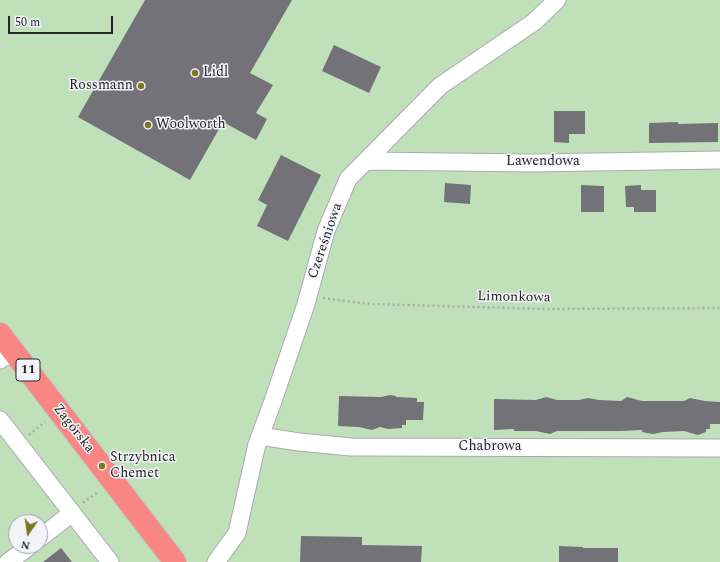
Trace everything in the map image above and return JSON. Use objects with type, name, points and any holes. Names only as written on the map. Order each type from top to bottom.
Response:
[{"type":"highway","name":"Zagórska","points":[[4,348],[175,562]]},
{"type":"street","name":"Czereśniowa","points":[[216,562],[237,533],[255,451],[308,296],[326,230],[348,179],[440,86],[534,22],[557,0]]},
{"type":"street","name":"Lawendowa","points":[[367,161],[532,163],[720,160]]},
{"type":"street","points":[[0,420],[110,562]]},
{"type":"street","name":"Chabrowa","points":[[260,436],[299,442],[351,447],[720,448]]},
{"type":"street","points":[[48,532],[72,513]]},
{"type":"path","name":"Limonkowa","points":[[308,296],[370,304],[547,309],[720,308]]},
{"type":"path","points":[[19,444],[48,419]]},
{"type":"path","points":[[72,513],[101,489]]},
{"type":"green space","points":[[0,0],[720,0],[720,562],[0,562]]},
{"type":"building","points":[[145,0],[292,0],[250,73],[273,85],[256,113],[267,119],[256,140],[223,122],[190,180],[78,117]]},
{"type":"building","points":[[334,45],[381,67],[369,93],[322,71]]},
{"type":"building","points":[[554,111],[585,111],[585,134],[569,134],[569,143],[554,142]]},
{"type":"building","points":[[678,122],[678,124],[718,123],[718,142],[649,143],[649,123]]},
{"type":"building","points":[[281,155],[321,175],[288,241],[257,226],[267,205],[258,200]]},
{"type":"building","points":[[445,183],[471,185],[470,204],[444,202]]},
{"type":"building","points":[[581,185],[604,186],[604,212],[581,212]]},
{"type":"building","points":[[641,185],[641,190],[656,190],[656,212],[634,212],[634,207],[626,207],[625,186]]},
{"type":"building","points":[[390,395],[396,397],[417,398],[417,402],[424,402],[423,420],[406,420],[406,425],[402,425],[402,428],[388,429],[380,427],[372,430],[359,427],[338,426],[339,396],[381,397]]},
{"type":"building","points":[[546,397],[557,400],[579,400],[588,398],[621,401],[627,397],[642,401],[684,401],[690,398],[720,402],[720,424],[710,424],[710,429],[706,429],[706,432],[698,435],[684,431],[653,434],[642,432],[642,430],[557,431],[550,434],[536,431],[514,431],[514,429],[494,430],[494,399],[536,400]]},
{"type":"building","points":[[301,536],[362,537],[362,545],[422,546],[421,562],[300,562]]},
{"type":"building","points":[[559,546],[618,548],[618,562],[559,562]]},
{"type":"building","points":[[61,548],[72,562],[43,562]]},
{"type":"place","name":"Lidl","points":[[195,73]]},
{"type":"place","name":"Rossmann","points":[[141,86]]},
{"type":"place","name":"Woolworth","points":[[148,125]]},
{"type":"place","name":"Strzybnica Chemet","points":[[102,466]]}]
